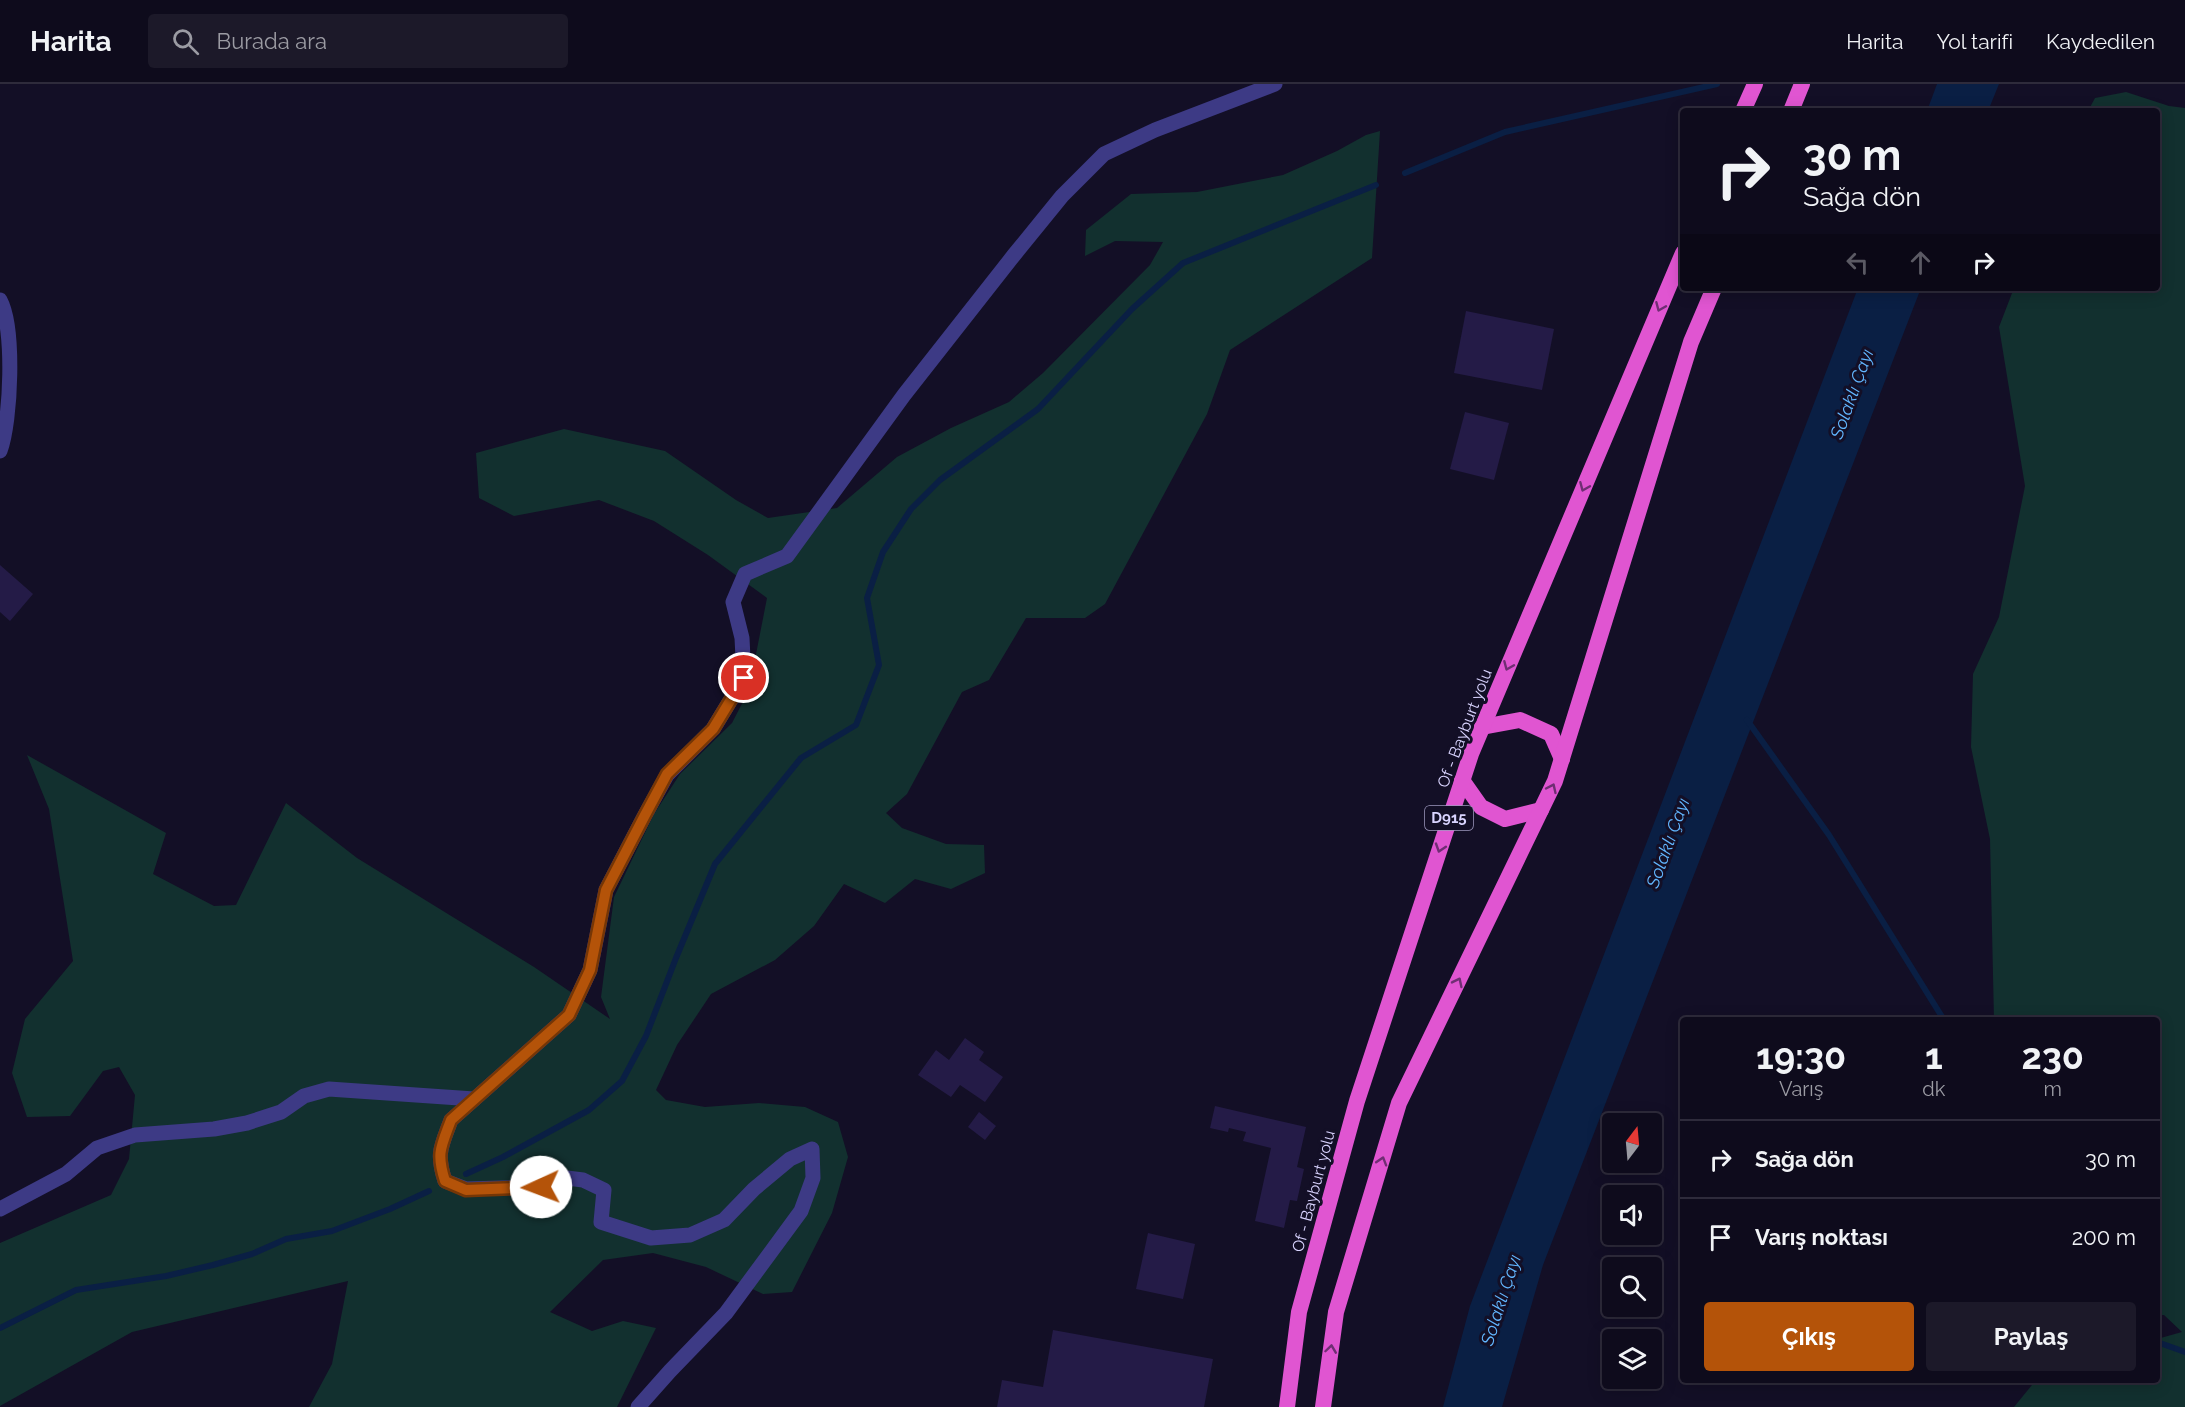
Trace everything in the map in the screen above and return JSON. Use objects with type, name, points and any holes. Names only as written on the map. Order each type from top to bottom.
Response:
[{"type":"highway","points":[[1744,108],[1755,84]]},
{"type":"highway","points":[[1792,108],[1802,84]]},
{"type":"highway","name":"Of - Bayburt yolu","points":[[1287,1407],[1299,1312],[1357,1101],[1462,780],[1482,727],[1680,260]]},
{"type":"highway","points":[[1323,1407],[1336,1312],[1399,1103],[1555,781],[1691,342],[1713,291]]},
{"type":"highway","points":[[1482,727],[1520,720],[1551,734],[1562,759]]},
{"type":"highway","points":[[1462,780],[1481,807],[1505,819],[1541,810]]},
{"type":"street","points":[[638,1407],[726,1313],[801,1211],[813,1178],[812,1149],[790,1159],[754,1189],[724,1220],[690,1235],[651,1238],[601,1222],[604,1190],[583,1180],[567,1178],[541,1187],[466,1190],[445,1181],[439,1161],[442,1143],[451,1120],[569,1015],[590,970],[606,890],[667,774],[713,729],[744,678],[742,638],[733,602],[745,574],[787,556],[904,395],[1014,255],[1062,196],[1104,154],[1155,130],[1275,84]]},
{"type":"street","points":[[0,300],[9,328],[8,416],[0,451]]},
{"type":"street","points":[[0,1209],[66,1174],[98,1148],[135,1135],[184,1132],[247,1123],[282,1112],[304,1096],[329,1089],[474,1099]]},
{"type":"green space","points":[[2126,92],[2169,106],[2185,108],[2185,1407],[2014,1407],[2034,1383],[2160,1383],[2160,1338],[2182,1332],[2164,1315],[2160,1315],[2160,1017],[1994,1017],[1990,839],[1971,747],[1973,674],[1999,617],[2025,486],[1999,327],[2013,291],[2160,291],[2160,108],[2090,108],[2095,98]]},
{"type":"green space","points":[[1380,131],[1372,258],[1230,350],[1207,414],[1105,604],[1085,618],[1026,618],[989,680],[962,692],[907,794],[886,813],[902,828],[946,844],[984,845],[985,873],[951,889],[915,879],[885,903],[844,884],[814,926],[775,960],[711,994],[677,1045],[656,1090],[666,1100],[705,1107],[759,1103],[805,1107],[838,1122],[848,1157],[832,1213],[792,1292],[763,1294],[706,1267],[653,1253],[603,1260],[550,1312],[592,1331],[623,1321],[656,1328],[617,1407],[309,1407],[332,1364],[348,1281],[132,1332],[0,1406],[0,1243],[111,1195],[129,1159],[135,1095],[119,1067],[103,1071],[70,1116],[27,1117],[12,1073],[25,1019],[73,961],[49,809],[27,755],[166,833],[153,874],[214,906],[236,905],[286,803],[357,858],[534,967],[610,1019],[601,997],[614,897],[654,814],[680,774],[732,723],[749,690],[767,598],[708,555],[654,521],[599,500],[514,516],[479,498],[476,453],[564,429],[665,451],[736,500],[768,518],[837,508],[897,457],[951,428],[1009,402],[1043,373],[1150,265],[1163,242],[1115,241],[1085,256],[1086,230],[1131,194],[1197,192],[1283,175],[1337,151],[1366,135]]},
{"type":"water","points":[[1937,84],[1999,84],[1989,108],[1928,108]]},
{"type":"water","name":"Solaklı Çayı","points":[[1857,291],[1920,291],[1543,1265],[1502,1407],[1443,1407],[1470,1306]]},
{"type":"building","points":[[1466,311],[1554,329],[1542,390],[1454,373]]},
{"type":"building","points":[[1465,412],[1509,423],[1494,480],[1450,469]]},
{"type":"building","points":[[0,565],[33,594],[10,621],[0,612]]},
{"type":"building","points":[[965,1038],[984,1052],[979,1060],[1003,1077],[985,1102],[960,1085],[951,1097],[918,1075],[936,1050],[949,1060]]},
{"type":"building","points":[[1215,1106],[1306,1127],[1297,1167],[1304,1169],[1297,1201],[1290,1200],[1284,1228],[1255,1221],[1271,1148],[1243,1141],[1246,1132],[1229,1128],[1228,1132],[1210,1128]]},
{"type":"building","points":[[979,1112],[996,1126],[985,1140],[968,1127]]},
{"type":"building","points":[[1148,1233],[1195,1244],[1183,1299],[1136,1289]]},
{"type":"building","points":[[1053,1330],[1213,1359],[1204,1407],[997,1407],[1002,1380],[1043,1387]]},
{"type":"waterway","points":[[1405,173],[1505,132],[1717,84]]},
{"type":"waterway","points":[[466,1174],[503,1157],[589,1110],[622,1081],[646,1036],[715,864],[801,758],[856,725],[879,665],[867,598],[883,552],[911,509],[940,480],[1038,409],[1132,309],[1183,263],[1376,185]]},
{"type":"waterway","points":[[1747,720],[1829,835],[1942,1017]]},
{"type":"waterway","points":[[0,1328],[76,1290],[166,1276],[213,1265],[252,1254],[286,1239],[332,1231],[429,1191]]},
{"type":"waterway","points":[[2160,1343],[2185,1352]]},
{"type":"route","points":[[541,1187],[466,1190],[445,1181],[439,1161],[442,1143],[451,1120],[569,1015],[590,970],[606,890],[667,774],[713,729],[744,678]]}]
